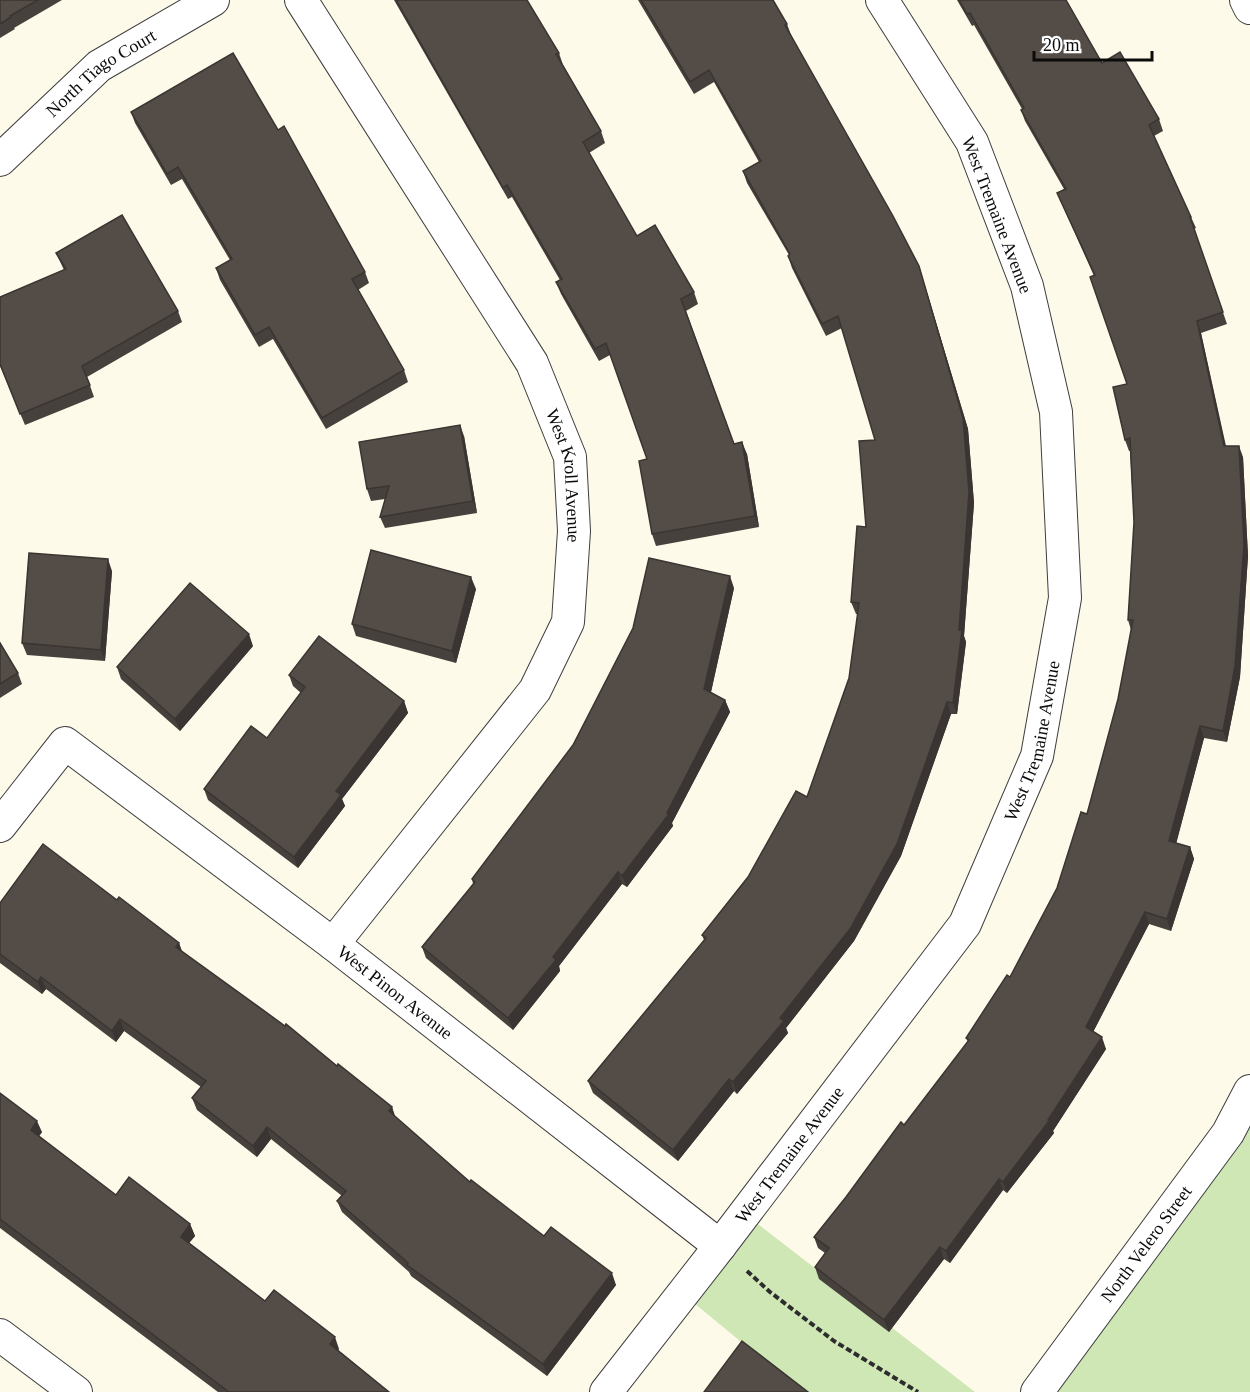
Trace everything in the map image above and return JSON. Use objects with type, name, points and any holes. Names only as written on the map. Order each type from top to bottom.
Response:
[{"type":"street","name":"North Tiago Court","points":[[0,160],[99,66],[213,0]]},
{"type":"street","name":"West Kroll Avenue","points":[[301,0],[532,363],[570,457],[574,531],[568,622],[536,690],[333,944]]},
{"type":"street","name":"West Tremaine Avenue","points":[[606,1392],[965,924],[1037,756],[1065,598],[1056,412],[1027,286],[972,142],[882,0]]},
{"type":"street","points":[[1246,0],[1250,8]]},
{"type":"street","name":"West Pinon Avenue","points":[[0,826],[65,743],[333,944],[720,1246]]},
{"type":"street","name":"North Velero Street","points":[[1037,1392],[1228,1133],[1250,1091]]},
{"type":"street","points":[[0,1335],[76,1392]]},
{"type":"path","points":[[720,1246],[770,1292],[834,1341],[918,1392]]},
{"type":"green space","points":[[1250,1091],[1250,1392],[1037,1392]]},
{"type":"green space","points":[[745,1214],[975,1392],[802,1392],[683,1294]]},
{"type":"building","points":[[0,0],[38,0],[0,24]]},
{"type":"building","points":[[396,0],[527,0],[601,131],[583,142],[637,236],[655,225],[694,292],[681,299],[734,444],[742,442],[755,516],[652,534],[639,461],[647,459],[606,343],[595,349],[556,282],[562,279],[507,185],[503,188]]},
{"type":"building","points":[[641,0],[773,0],[919,266],[963,418],[969,492],[959,630],[962,630],[953,703],[947,702],[897,844],[850,929],[780,1018],[784,1021],[733,1082],[729,1079],[673,1150],[588,1081],[706,938],[702,935],[748,877],[796,791],[807,797],[849,678],[859,603],[851,602],[857,526],[866,527],[859,441],[875,440],[838,316],[822,324],[788,256],[790,254],[743,171],[761,161],[709,70],[690,82]]},
{"type":"building","points":[[959,0],[1066,0],[1102,63],[1120,52],[1159,119],[1149,125],[1191,217],[1223,312],[1197,321],[1224,446],[1239,446],[1244,545],[1235,666],[1223,731],[1200,726],[1169,841],[1190,847],[1167,919],[1145,912],[1086,1027],[1102,1037],[1049,1121],[1003,1182],[999,1179],[946,1251],[940,1247],[884,1320],[815,1267],[829,1248],[814,1237],[901,1122],[904,1125],[969,1040],[966,1038],[1007,975],[1010,977],[1057,888],[1081,812],[1087,814],[1118,699],[1133,620],[1128,620],[1134,522],[1130,438],[1125,440],[1113,387],[1127,384],[1090,277],[1095,275],[1057,193],[1066,189],[1021,110],[1024,108],[970,13],[967,14]]},
{"type":"building","points":[[233,53],[278,130],[284,126],[365,272],[352,279],[404,370],[322,418],[269,327],[255,335],[216,268],[232,259],[178,167],[167,174],[131,112]]},
{"type":"building","points":[[122,215],[178,311],[82,366],[90,385],[20,414],[0,364],[0,297],[66,269],[56,253]]},
{"type":"building","points":[[460,425],[473,501],[380,517],[389,486],[367,489],[359,442]]},
{"type":"building","points":[[371,550],[471,577],[452,651],[352,624]]},
{"type":"building","points":[[29,553],[108,559],[101,650],[22,643]]},
{"type":"building","points":[[649,558],[730,576],[704,689],[725,700],[667,813],[669,814],[622,876],[618,872],[553,957],[556,960],[508,1018],[422,947],[475,882],[472,879],[573,745],[633,628]]},
{"type":"building","points":[[190,583],[249,634],[175,719],[117,667]]},
{"type":"building","points":[[319,636],[404,701],[336,791],[341,795],[294,857],[204,789],[251,726],[267,738],[305,687],[289,675]]},
{"type":"building","points":[[0,643],[18,673],[0,684]]},
{"type":"building","points":[[43,844],[117,900],[119,897],[179,943],[176,947],[285,1026],[286,1024],[337,1066],[338,1064],[392,1107],[389,1111],[470,1182],[471,1180],[544,1236],[551,1227],[612,1273],[543,1364],[407,1265],[408,1263],[337,1201],[346,1191],[267,1127],[253,1146],[192,1098],[206,1081],[120,1019],[112,1031],[41,977],[38,982],[0,954],[0,903]]},
{"type":"building","points":[[0,1093],[37,1121],[31,1130],[116,1195],[129,1177],[190,1224],[181,1237],[265,1301],[274,1290],[335,1337],[330,1344],[389,1392],[229,1392],[0,1219]]},
{"type":"building","points":[[742,1341],[808,1392],[704,1392]]}]
